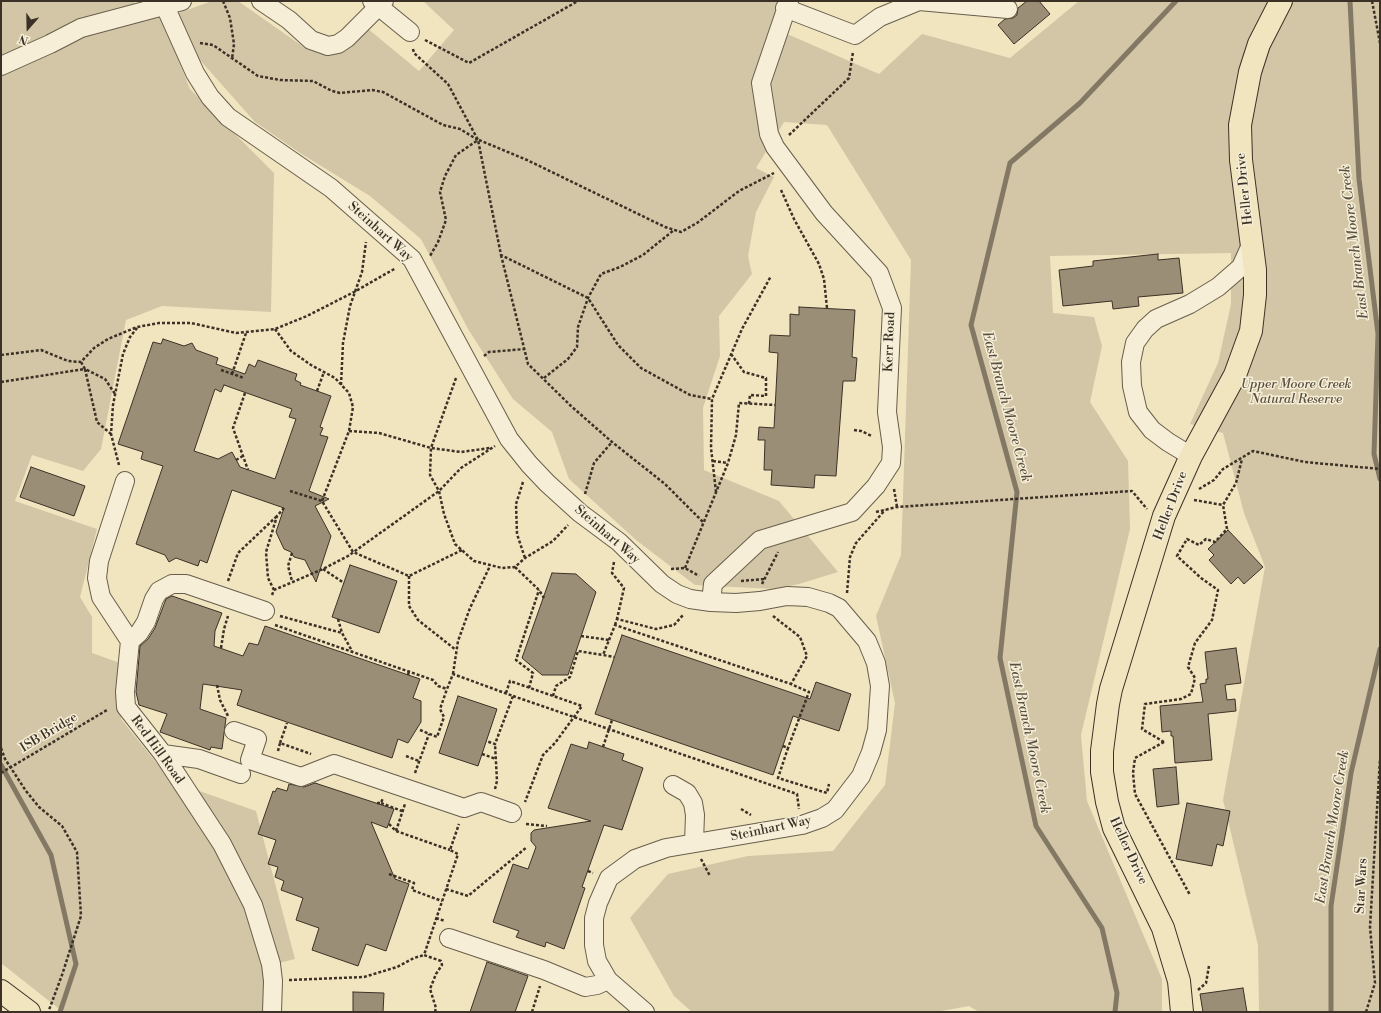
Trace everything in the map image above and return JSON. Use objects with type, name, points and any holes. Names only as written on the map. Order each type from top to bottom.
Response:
[{"type":"main road","name":"Heller Drive","points":[[1182,1012],[1179,981],[1163,928],[1114,828],[1102,772],[1102,751],[1108,704],[1122,652],[1164,516],[1191,456],[1235,375],[1251,331],[1255,295],[1241,160],[1240,125],[1250,72],[1259,44],[1281,1]]},
{"type":"main road","points":[[1,991],[29,1012]]},
{"type":"street","points":[[1,66],[81,28],[164,4],[182,1]]},
{"type":"street","points":[[261,1],[289,20],[311,40],[328,46],[338,44],[347,38],[378,3],[410,32]]},
{"type":"street","points":[[787,5],[855,36],[880,17],[919,1],[1008,10]]},
{"type":"street","name":"Steinhart Way","points":[[164,4],[195,73],[210,97],[228,117],[331,188],[412,258],[509,439],[529,464],[580,513],[619,542],[662,584],[677,594],[690,599],[736,603],[760,601],[787,596],[808,597],[839,608],[857,627],[867,641],[876,662],[880,686],[880,707],[875,737],[864,769],[853,788],[835,810],[822,818],[802,825],[703,842],[697,849],[666,848],[635,859],[609,878],[598,903],[594,918],[594,945],[598,961],[608,980],[645,1012]]},
{"type":"street","name":"Kerr Road","points":[[711,602],[713,584],[760,540],[852,512],[876,486],[891,463],[892,447],[887,412],[892,308],[879,273],[824,213],[775,147],[769,134],[761,83],[787,5]]},
{"type":"street","points":[[1191,456],[1152,430],[1138,412],[1132,386],[1131,362],[1135,343],[1156,319],[1190,304],[1218,287],[1241,267],[1251,245]]},
{"type":"street","points":[[125,481],[102,554],[97,578],[101,597],[130,641],[142,627],[159,591],[172,584],[186,584],[222,597],[267,617]]},
{"type":"street","name":"Red Hill Road","points":[[130,641],[125,692],[126,708],[163,754],[222,844],[253,905],[267,947],[273,981],[272,1012]]},
{"type":"street","points":[[234,731],[257,739],[250,760],[301,777],[334,764],[464,808],[481,802],[512,813]]},
{"type":"street","points":[[163,754],[199,759],[241,774]]},
{"type":"street","points":[[673,785],[687,793],[693,803],[697,849]]},
{"type":"street","points":[[449,938],[544,970],[585,987],[597,986],[608,980]]},
{"type":"path","points":[[223,1],[230,18],[234,44],[232,59]]},
{"type":"path","points":[[410,32],[469,63],[578,1]]},
{"type":"path","points":[[1372,1],[1380,43]]},
{"type":"path","points":[[410,32],[414,53],[448,84],[478,140],[501,254],[528,364],[571,406],[612,442],[665,484],[703,522]]},
{"type":"path","points":[[785,139],[849,78],[855,36]]},
{"type":"path","points":[[180,40],[213,44],[232,59],[258,76],[280,80],[313,81],[332,91],[340,93],[372,90],[383,92],[407,107],[426,114],[443,125],[460,129],[478,140],[527,160],[664,227],[681,232],[697,223],[739,191],[769,174],[779,171]]},
{"type":"path","points":[[438,242],[446,220],[440,192],[445,176],[456,155],[478,140]]},
{"type":"path","points":[[781,190],[794,219],[819,264],[824,280],[827,308]]},
{"type":"path","points":[[341,385],[343,343],[350,306],[362,272],[366,248],[366,217]]},
{"type":"path","points":[[544,378],[568,359],[577,348],[578,328],[588,298],[601,274],[620,267],[643,255],[674,230]]},
{"type":"path","points":[[501,254],[588,298],[618,345],[641,368],[690,395],[712,399]]},
{"type":"path","points":[[81,362],[94,348],[108,339],[137,327],[175,322],[207,325],[220,330],[236,333],[275,329],[307,316],[354,292],[412,258]]},
{"type":"path","points":[[716,492],[711,448],[712,399],[742,329],[771,276]]},
{"type":"path","points":[[125,481],[111,434],[115,394],[123,354],[130,337],[137,327]]},
{"type":"path","points":[[275,329],[291,351],[335,378],[348,393],[353,407],[349,431],[322,501]]},
{"type":"path","points":[[232,374],[246,333]]},
{"type":"path","points":[[525,349],[489,352],[471,366],[458,372],[431,448],[430,475],[439,491],[444,514],[454,544],[474,561],[502,568],[515,568],[539,590],[544,598]]},
{"type":"path","points":[[1,355],[41,350],[68,361],[81,362]]},
{"type":"path","points":[[731,354],[744,372],[766,378],[766,396],[750,395],[749,404]]},
{"type":"path","points":[[81,362],[85,369],[97,422],[111,434]]},
{"type":"path","points":[[1,382],[85,369],[105,379],[115,394]]},
{"type":"path","points":[[221,370],[244,378]]},
{"type":"path","points":[[317,391],[324,372]]},
{"type":"path","points":[[245,393],[233,428],[248,470]]},
{"type":"path","points":[[685,568],[728,463],[736,434],[739,403],[775,405]]},
{"type":"path","points":[[854,430],[871,435]]},
{"type":"path","points":[[349,431],[379,433],[431,448],[461,452],[492,448]]},
{"type":"path","points":[[276,516],[266,552],[268,578],[274,590],[323,569],[353,552],[439,491],[461,468],[509,439]]},
{"type":"path","points":[[515,568],[525,558],[553,541],[580,513],[594,463],[612,442]]},
{"type":"path","points":[[1190,504],[1194,500],[1200,487],[1214,480],[1223,469],[1242,459],[1253,451],[1305,462],[1380,469]]},
{"type":"path","points":[[236,460],[243,456]]},
{"type":"path","points":[[1190,895],[1136,794],[1133,773],[1134,758],[1164,742],[1142,730],[1145,704],[1181,699],[1191,694],[1195,678],[1188,667],[1196,643],[1212,620],[1218,590],[1201,578],[1177,556],[1187,539],[1199,545],[1206,539],[1215,542],[1227,529],[1223,505],[1236,483],[1242,459]]},
{"type":"path","points":[[713,461],[728,463]]},
{"type":"path","points":[[525,558],[517,534],[516,504],[529,464]]},
{"type":"path","points":[[893,486],[897,507]]},
{"type":"path","points":[[290,491],[322,501],[353,552],[409,576],[462,550]]},
{"type":"path","points":[[848,586],[850,557],[856,543],[886,509],[1132,491],[1141,502]]},
{"type":"path","points":[[1194,500],[1223,505]]},
{"type":"path","points":[[222,597],[238,553],[284,508]]},
{"type":"path","points":[[603,655],[617,619],[624,588],[612,573],[619,542]]},
{"type":"path","points":[[759,589],[778,551]]},
{"type":"path","points":[[292,554],[288,566],[292,581]]},
{"type":"path","points":[[420,730],[437,737],[444,717],[440,709],[452,674],[458,641],[470,608],[490,565]]},
{"type":"path","points":[[323,569],[344,583]]},
{"type":"path","points":[[409,576],[409,606],[412,611],[418,620],[456,650]]},
{"type":"path","points":[[529,688],[533,673],[516,660],[539,590]]},
{"type":"path","points":[[617,619],[656,629],[666,628],[674,624],[682,617],[690,599]]},
{"type":"path","points":[[770,613],[800,637],[807,656],[791,684]]},
{"type":"path","points":[[221,648],[228,616]]},
{"type":"path","points":[[267,617],[342,632]]},
{"type":"path","points":[[267,617],[352,652],[433,680],[438,686],[447,689]]},
{"type":"path","points":[[338,619],[342,632],[352,652]]},
{"type":"path","points":[[615,624],[791,684],[809,692],[778,778],[827,793],[829,784]]},
{"type":"path","points":[[581,636],[609,640]]},
{"type":"path","points":[[553,696],[556,686],[570,677],[578,651],[614,657]]},
{"type":"path","points":[[408,675],[409,671]]},
{"type":"path","points":[[452,674],[797,794],[799,810]]},
{"type":"path","points":[[506,694],[510,681],[582,706],[575,718],[543,755],[527,801]]},
{"type":"path","points":[[217,685],[220,700],[234,731]]},
{"type":"path","points":[[490,805],[497,781],[495,744],[513,696]]},
{"type":"path","name":"ISB Bridge","points":[[1,773],[107,710]]},
{"type":"path","points":[[603,747],[612,720]]},
{"type":"path","points":[[255,744],[277,752],[287,723]]},
{"type":"path","points":[[396,832],[429,734]]},
{"type":"path","points":[[486,741],[495,744]]},
{"type":"path","points":[[280,743],[320,757],[326,766]]},
{"type":"path","points":[[783,746],[788,748]]},
{"type":"path","points":[[1,748],[5,759],[38,807],[62,826],[77,852],[81,916],[62,975],[48,1012]]},
{"type":"path","points":[[482,754],[496,759]]},
{"type":"path","points":[[406,756],[419,761]]},
{"type":"path","name":"Star Wars","points":[[1366,1012],[1375,983],[1370,927],[1380,759]]},
{"type":"path","points":[[381,803],[402,811]]},
{"type":"path","points":[[741,809],[755,817]]},
{"type":"path","points":[[389,824],[396,832],[458,854],[449,881]]},
{"type":"path","points":[[450,850],[458,827]]},
{"type":"path","points":[[446,888],[468,896],[527,847]]},
{"type":"path","points":[[697,849],[710,876]]},
{"type":"path","points":[[389,874],[414,883],[412,890],[442,900]]},
{"type":"path","points":[[273,981],[364,977],[397,967],[414,958],[424,955]]},
{"type":"path","points":[[1196,992],[1206,983],[1209,966]]},
{"type":"path","points":[[435,1012],[436,1008],[430,990],[436,974]]},
{"type":"green space","points":[[1,1],[135,1],[134,5],[79,20],[1,56]]},
{"type":"green space","name":"Upper Moore Creek Natural Reserve","points":[[212,1],[238,1],[308,50],[344,51],[367,28],[419,71],[454,30],[423,1],[783,1],[771,27],[879,74],[922,34],[1010,58],[1079,1],[1380,1],[1380,1012],[1259,1012],[1258,945],[1223,800],[1265,567],[1244,513],[1223,433],[1190,424],[1218,363],[1231,304],[1231,253],[1050,256],[1053,313],[1094,317],[1102,346],[1090,402],[1128,461],[1130,529],[1081,735],[1087,801],[1162,979],[1162,1012],[979,1012],[969,1006],[936,1012],[692,1012],[674,996],[630,918],[668,874],[748,856],[833,851],[885,785],[895,703],[876,616],[901,555],[911,260],[827,125],[784,122],[756,168],[774,177],[756,212],[748,256],[752,274],[719,316],[720,356],[703,408],[704,470],[779,501],[838,572],[799,584],[774,589],[695,585],[636,540],[569,479],[552,432],[513,399],[468,329],[421,239],[370,196],[300,153],[255,122],[199,59],[176,14]]},
{"type":"green space","points":[[160,13],[190,89],[274,173],[271,312],[162,306],[126,320],[101,449],[83,471],[32,455],[15,501],[97,529],[80,597],[92,617],[92,653],[120,663],[121,719],[171,781],[256,811],[295,959],[263,967],[265,1001],[262,1012],[63,1012],[1,963],[1,74],[84,36]]},
{"type":"building","points":[[1027,1],[1039,1],[1050,14],[1014,44],[998,25],[1005,19],[1013,18],[1017,15],[1018,8]]},
{"type":"building","points":[[1158,254],[1158,260],[1179,258],[1183,293],[1138,297],[1139,306],[1113,309],[1112,301],[1063,306],[1059,270],[1093,266],[1093,261]]},
{"type":"building","points":[[799,307],[855,310],[852,357],[857,358],[855,381],[843,381],[836,476],[815,475],[814,488],[771,485],[772,470],[764,470],[765,440],[758,440],[759,427],[774,428],[778,353],[769,352],[770,335],[790,336],[790,314],[799,315]]},
{"type":"building","points":[[163,339],[184,346],[192,343],[196,350],[218,358],[216,364],[245,374],[249,364],[255,367],[258,360],[297,374],[295,380],[301,383],[300,385],[331,396],[320,427],[323,428],[320,435],[328,437],[309,491],[329,499],[315,506],[331,536],[316,582],[305,560],[294,557],[291,552],[284,549],[276,532],[284,508],[232,490],[207,563],[200,560],[198,566],[176,558],[169,562],[165,555],[136,544],[163,466],[141,459],[143,452],[118,444],[153,342],[161,344]],"holes":[[[224,385],[292,409],[289,417],[296,419],[275,479],[240,467],[232,452],[218,459],[194,451],[215,389],[221,392]]]},
{"type":"building","points":[[31,467],[85,486],[74,516],[20,497]]},
{"type":"building","points":[[1228,530],[1263,567],[1244,584],[1238,577],[1231,584],[1209,560],[1214,555],[1208,549]]},
{"type":"building","points":[[350,565],[397,581],[379,633],[332,617]]},
{"type":"building","points":[[552,573],[576,574],[596,592],[568,675],[542,675],[522,658]]},
{"type":"building","points":[[172,596],[222,613],[215,631],[214,646],[243,656],[249,643],[258,645],[265,626],[420,679],[413,698],[421,701],[421,722],[408,743],[398,739],[392,758],[237,705],[242,690],[203,684],[200,709],[226,718],[222,749],[211,747],[210,750],[160,732],[167,714],[139,705],[136,692],[140,646],[148,639],[155,628],[166,599]]},
{"type":"building","points":[[622,635],[810,699],[816,682],[851,694],[839,731],[793,716],[773,775],[595,714]]},
{"type":"building","points":[[1236,648],[1241,683],[1225,685],[1227,700],[1235,699],[1236,711],[1208,714],[1212,760],[1175,763],[1173,736],[1171,736],[1171,731],[1162,732],[1160,706],[1203,702],[1200,684],[1206,683],[1206,679],[1208,679],[1205,652]]},
{"type":"building","points":[[458,696],[497,709],[478,766],[439,753]]},
{"type":"building","points":[[589,742],[624,754],[622,760],[643,768],[622,830],[604,825],[582,887],[585,888],[564,949],[546,942],[545,947],[516,937],[519,931],[493,922],[513,864],[528,869],[536,847],[531,841],[531,833],[534,830],[591,821],[548,808],[571,744],[587,749]]},
{"type":"building","points":[[1176,767],[1179,804],[1157,807],[1153,769]]},
{"type":"building","points":[[315,783],[394,809],[387,828],[371,822],[395,879],[409,884],[386,951],[366,944],[358,966],[312,950],[319,928],[296,920],[303,898],[281,890],[284,881],[275,877],[278,867],[268,864],[276,840],[258,834],[273,791],[275,792],[277,788],[287,791],[289,784],[304,787]]},
{"type":"building","points":[[1187,803],[1230,811],[1223,846],[1217,844],[1212,866],[1176,859]]},
{"type":"building","points":[[487,962],[528,976],[515,1012],[470,1012]]},
{"type":"building","points":[[1243,988],[1247,1012],[1203,1012],[1200,994]]},
{"type":"building","points":[[353,992],[384,993],[383,1012],[353,1012]]},
{"type":"waterway","name":"East Branch Moore Creek","points":[[1115,1012],[1117,993],[1102,928],[1036,826],[1000,658],[1017,492],[971,325],[1010,163],[1080,103],[1176,1]]},
{"type":"waterway","name":"East Branch Moore Creek","points":[[1350,1],[1359,179],[1378,334],[1374,454],[1380,479]]},
{"type":"waterway","name":"East Branch Moore Creek","points":[[1331,1012],[1331,906],[1351,773],[1380,649]]},
{"type":"waterway","points":[[1,765],[51,855],[76,964],[60,1012]]}]
